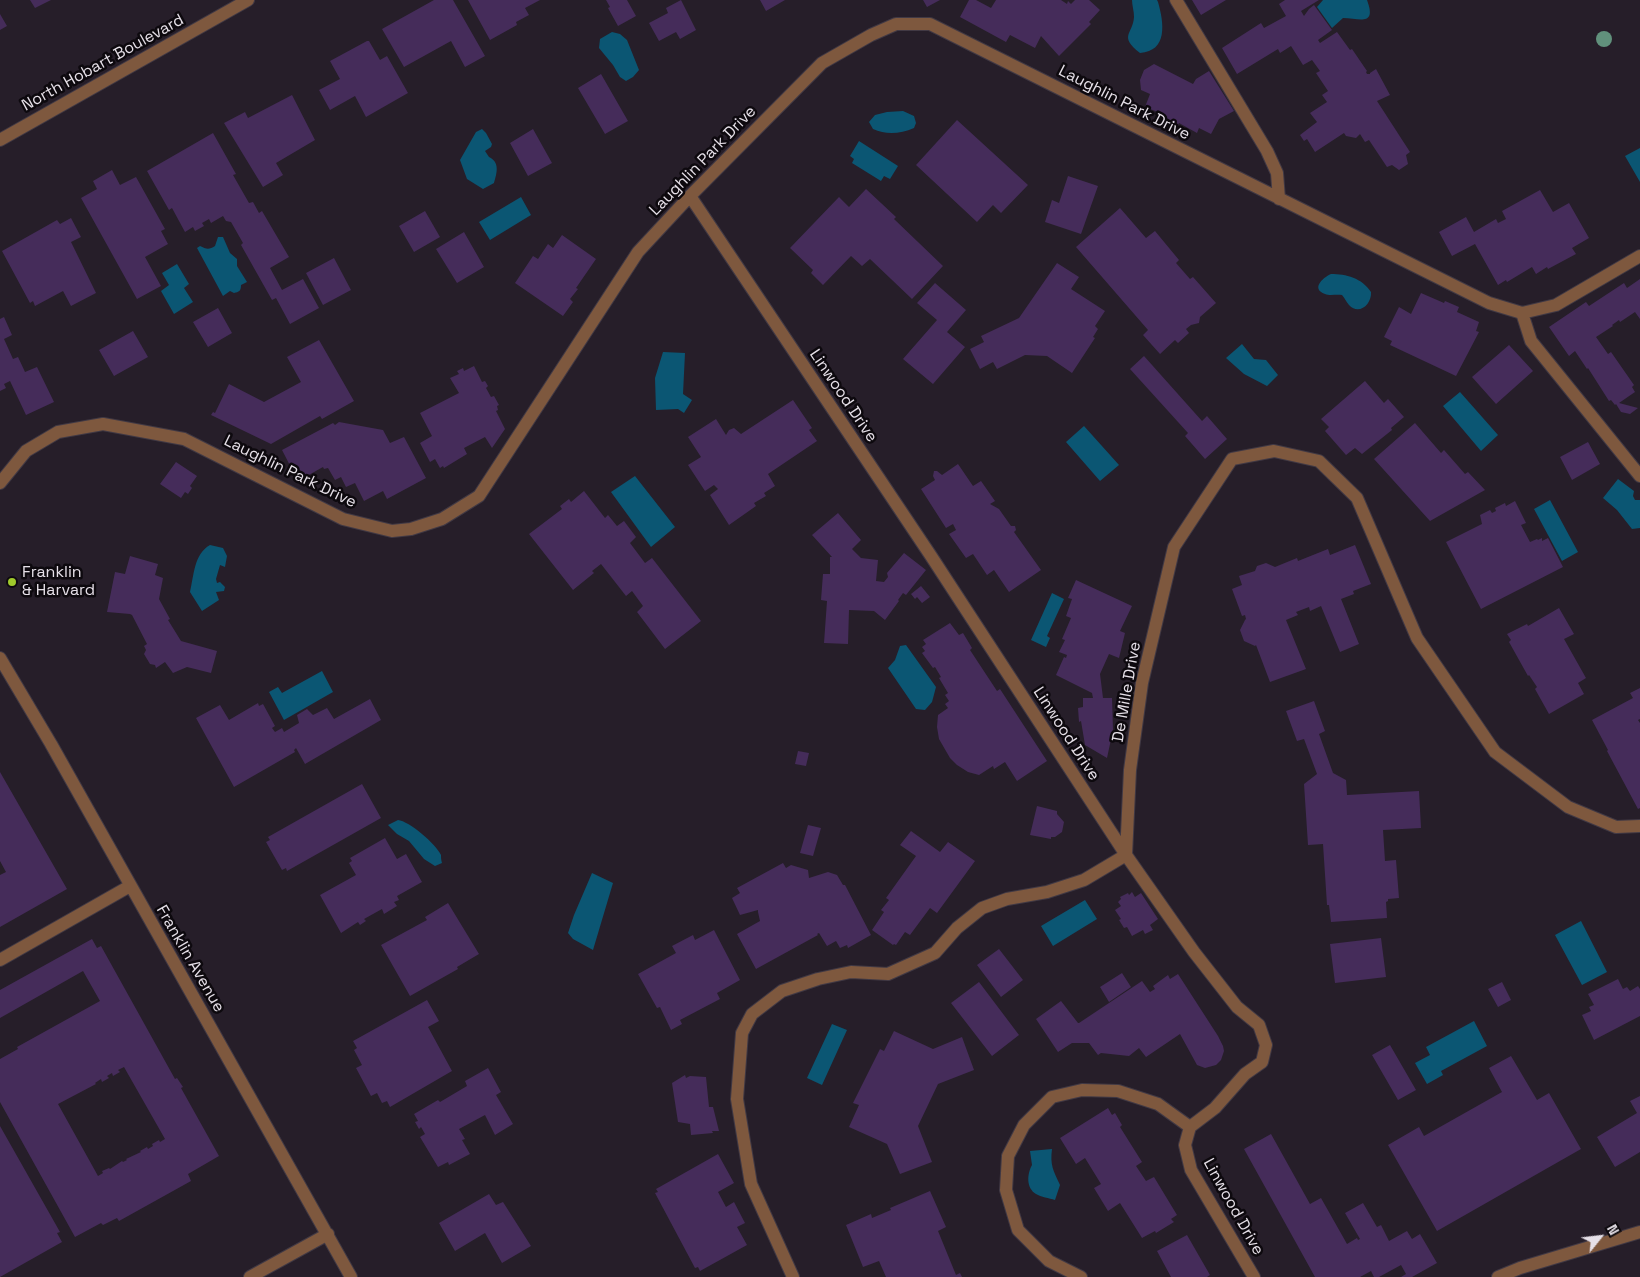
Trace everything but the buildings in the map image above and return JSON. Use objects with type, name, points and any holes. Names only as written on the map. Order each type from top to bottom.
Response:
[{"type":"street","name":"North Hobart Boulevard","points":[[0,140],[248,0]]},
{"type":"street","points":[[1176,0],[1267,151],[1277,173],[1279,199]]},
{"type":"street","name":"Laughlin Park Drive","points":[[0,483],[26,451],[58,432],[103,424],[184,439],[343,519],[392,531],[411,529],[442,519],[479,496],[638,252],[690,196],[822,63],[871,35],[896,24],[930,24],[1489,303],[1522,314]]},
{"type":"street","name":"Linwood Drive","points":[[690,196],[926,548],[1126,855],[1194,952],[1237,1007],[1259,1024],[1266,1045],[1262,1062],[1245,1074],[1215,1108],[1190,1127],[1185,1145],[1191,1170],[1254,1277]]},
{"type":"street","points":[[1640,256],[1556,306],[1522,314],[1531,341],[1640,476]]},
{"type":"street","name":"De Mille Drive","points":[[1126,855],[1130,770],[1142,683],[1174,547],[1232,459],[1274,451],[1319,461],[1357,498],[1417,638],[1495,752],[1568,807],[1616,827],[1640,826]]},
{"type":"street","name":"Franklin Avenue","points":[[0,658],[328,1234],[350,1277]]},
{"type":"street","points":[[793,1277],[751,1184],[737,1099],[742,1033],[752,1014],[782,991],[818,979],[851,972],[888,974],[935,953],[957,928],[982,908],[1007,899],[1047,892],[1084,880],[1126,855]]},
{"type":"street","points":[[0,960],[130,886]]},
{"type":"street","points":[[1080,1277],[1049,1261],[1018,1230],[1006,1190],[1008,1156],[1024,1125],[1052,1098],[1082,1090],[1118,1091],[1158,1104],[1190,1127]]},
{"type":"street","points":[[1498,1277],[1520,1268],[1640,1232]]},
{"type":"street","points":[[250,1277],[328,1234]]},
{"type":"water","points":[[1132,0],[1157,0],[1158,2],[1162,19],[1162,35],[1160,42],[1149,51],[1140,53],[1128,39],[1134,17]]},
{"type":"water","points":[[1323,0],[1367,0],[1370,14],[1365,19],[1343,18],[1332,28],[1317,7]]},
{"type":"water","points":[[612,32],[620,34],[627,40],[639,70],[626,81],[620,77],[599,48],[600,39]]},
{"type":"water","points":[[903,111],[914,116],[916,123],[914,128],[904,132],[888,133],[878,131],[873,129],[869,122],[875,115]]},
{"type":"water","points":[[482,129],[492,144],[485,151],[495,162],[497,168],[494,183],[483,189],[467,179],[460,160],[476,132]]},
{"type":"water","points":[[859,141],[898,166],[890,179],[884,176],[881,181],[852,163],[854,159],[850,156]]},
{"type":"water","points":[[1640,148],[1640,182],[1625,156]]},
{"type":"water","points":[[521,197],[531,215],[490,240],[479,222]]},
{"type":"water","points":[[218,237],[223,237],[230,253],[237,259],[237,266],[247,282],[241,285],[241,289],[238,292],[230,291],[223,296],[197,248],[200,246],[208,249],[215,246]]},
{"type":"water","points":[[177,264],[189,284],[184,288],[193,302],[174,314],[161,291],[169,285],[162,273]]},
{"type":"water","points":[[1331,274],[1348,276],[1363,283],[1371,292],[1367,304],[1361,309],[1353,308],[1342,295],[1327,295],[1321,292],[1318,287],[1319,284]]},
{"type":"water","points":[[1242,344],[1254,359],[1266,360],[1278,375],[1267,386],[1244,374],[1226,358]]},
{"type":"water","points":[[663,352],[685,353],[683,394],[692,400],[684,413],[678,409],[656,410],[655,378]]},
{"type":"water","points":[[1460,392],[1498,435],[1481,451],[1443,406]]},
{"type":"water","points":[[1084,426],[1119,465],[1100,481],[1066,442]]},
{"type":"water","points":[[635,476],[675,527],[651,547],[611,492]]},
{"type":"water","points":[[1618,479],[1634,491],[1633,496],[1635,500],[1640,500],[1640,528],[1632,529],[1617,510],[1603,498]]},
{"type":"water","points":[[1550,500],[1578,552],[1562,561],[1534,509]]},
{"type":"water","points":[[210,545],[223,548],[227,556],[225,567],[220,565],[216,579],[217,583],[220,582],[225,587],[224,591],[216,592],[219,600],[202,611],[190,592],[198,559]]},
{"type":"water","points":[[1052,593],[1064,599],[1047,636],[1050,638],[1046,647],[1031,640]]},
{"type":"water","points":[[906,645],[936,687],[932,702],[925,710],[916,709],[888,668],[895,660],[900,646]]},
{"type":"water","points":[[322,671],[333,692],[284,720],[269,692],[278,687],[282,693]]},
{"type":"water","points":[[398,820],[409,824],[428,839],[441,855],[442,863],[435,866],[424,859],[409,841],[397,834],[388,825]]},
{"type":"water","points":[[592,873],[613,883],[593,950],[573,939],[568,933]]},
{"type":"water","points":[[1085,900],[1097,919],[1053,946],[1041,926]]},
{"type":"water","points":[[1581,921],[1607,972],[1582,985],[1555,935]]},
{"type":"water","points":[[1474,1021],[1487,1046],[1441,1071],[1443,1075],[1427,1084],[1415,1063],[1430,1055],[1426,1047]]},
{"type":"water","points":[[832,1024],[847,1030],[822,1085],[807,1078]]},
{"type":"water","points":[[1052,1149],[1051,1159],[1060,1185],[1055,1200],[1036,1194],[1030,1188],[1028,1181],[1032,1165],[1030,1151]]},
{"type":"place","name":"Franklin & Harvard","points":[[12,582]]}]
